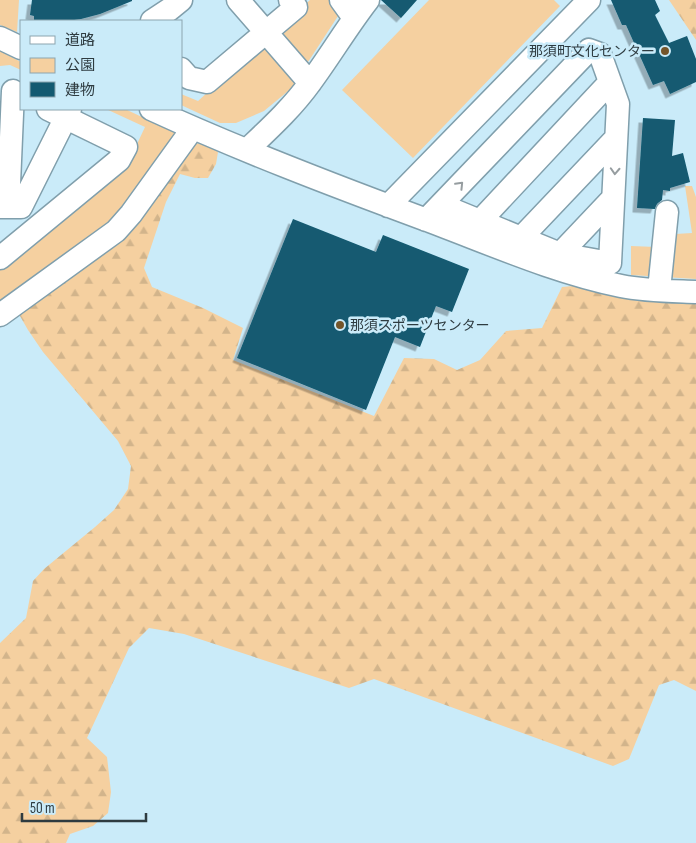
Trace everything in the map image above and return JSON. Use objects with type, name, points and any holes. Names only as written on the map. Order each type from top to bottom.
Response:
[{"type":"street","points":[[154,20],[181,0]]},
{"type":"street","points":[[238,0],[310,83]]},
{"type":"street","points":[[182,70],[189,78],[207,82],[296,7],[290,0]]},
{"type":"street","points":[[246,150],[290,107],[310,83],[348,9],[368,0]]},
{"type":"street","points":[[388,206],[589,0]]},
{"type":"street","points":[[0,38],[20,48]]},
{"type":"street","points":[[153,110],[246,150],[388,206],[480,221],[560,254],[610,264],[618,104],[600,54],[589,50],[433,213]]},
{"type":"street","points":[[480,221],[610,82]]},
{"type":"street","points":[[10,207],[12,91],[20,95]]},
{"type":"street","points":[[0,258],[120,160],[126,147],[61,112],[10,207]]},
{"type":"street","points":[[0,315],[116,230],[131,214],[193,128]]},
{"type":"street","points":[[521,238],[616,138]]},
{"type":"street","points":[[560,254],[613,198]]},
{"type":"street","points":[[10,207],[39,226]]},
{"type":"street","points":[[659,290],[667,212]]},
{"type":"street","points":[[433,213],[535,261],[574,274],[622,287],[696,292]]},
{"type":"green space","points":[[0,0],[19,0],[17,32],[0,25]]},
{"type":"green space","points":[[310,0],[330,0],[340,13],[293,87],[264,111],[236,123],[220,123],[182,105],[182,94],[198,101]]},
{"type":"green space","points":[[429,0],[554,0],[560,6],[413,158],[342,90]]},
{"type":"green space","points":[[669,0],[696,0],[696,40]]},
{"type":"green space","points":[[0,51],[20,61],[20,70],[10,65],[0,66]]},
{"type":"green space","points":[[108,110],[127,110],[180,135],[134,196],[110,222],[0,303],[0,269],[129,161],[145,127]]},
{"type":"green space","points":[[190,142],[206,145],[218,152],[216,164],[208,178],[195,178],[180,174],[166,202],[144,268],[152,287],[203,308],[243,328],[233,360],[374,416],[404,358],[434,359],[457,370],[480,360],[506,331],[542,328],[562,287],[584,285],[696,298],[696,691],[674,680],[659,685],[629,759],[613,766],[374,679],[349,688],[184,634],[149,628],[129,648],[87,738],[107,757],[111,792],[108,813],[93,826],[70,834],[66,843],[0,843],[0,643],[26,618],[33,581],[44,569],[114,510],[128,489],[131,466],[118,441],[43,352],[16,309],[95,257],[153,204]]},
{"type":"green space","points":[[685,186],[692,186],[696,197],[696,279],[631,275],[631,246],[656,247],[659,235],[692,233]]},
{"type":"building","points":[[32,0],[132,0],[100,14],[81,19],[34,20],[34,16],[30,15]]},
{"type":"building","points":[[381,0],[417,0],[401,18]]},
{"type":"building","name":"那須町文化センター","points":[[611,0],[655,0],[660,11],[655,15],[669,43],[687,36],[696,59],[696,82],[670,94],[664,81],[653,85],[626,25],[622,25]]},
{"type":"building","points":[[643,118],[675,120],[672,156],[683,153],[690,182],[670,188],[670,191],[663,190],[662,200],[655,209],[637,208]]},
{"type":"building","name":"那須スポーツセンター","points":[[293,219],[376,252],[383,235],[469,269],[452,312],[436,306],[420,347],[395,337],[366,410],[237,358]]},
{"type":"place","name":"那須町文化センター","points":[[665,51]]},
{"type":"place","name":"那須スポーツセンター","points":[[340,325]]}]
